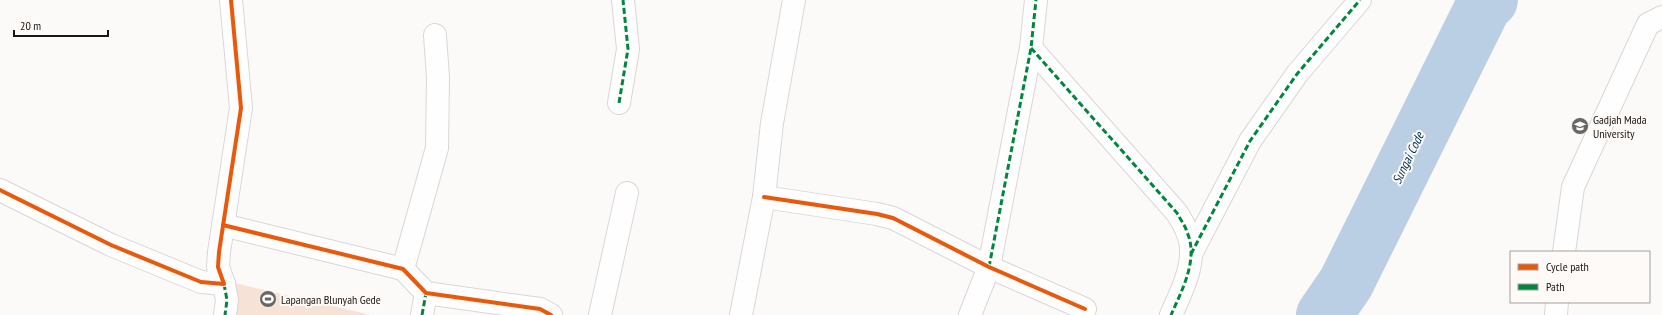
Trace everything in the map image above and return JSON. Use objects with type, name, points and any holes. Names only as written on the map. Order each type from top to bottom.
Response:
[{"type":"street","points":[[225,315],[227,300],[224,284],[218,267],[241,108],[231,0]]},
{"type":"street","points":[[619,103],[628,49],[623,0]]},
{"type":"street","points":[[741,315],[764,197],[772,123],[794,0]]},
{"type":"street","points":[[970,315],[989,267],[1031,48],[1036,0]]},
{"type":"street","points":[[1191,254],[1250,141],[1297,74],[1360,0]]},
{"type":"street","points":[[1564,251],[1573,187],[1648,24],[1662,16]]},
{"type":"street","points":[[402,269],[437,148],[438,78],[436,35]]},
{"type":"street","points":[[1031,48],[1177,213],[1188,233],[1191,254],[1187,278],[1171,315]]},
{"type":"street","points":[[0,190],[111,245],[201,282],[224,284]]},
{"type":"street","points":[[600,315],[627,192]]},
{"type":"street","points":[[764,197],[877,214],[893,218],[989,267],[1086,309]]},
{"type":"street","points":[[223,225],[402,269],[426,293],[540,309],[551,315]]},
{"type":"street","points":[[422,315],[426,293]]},
{"type":"street","points":[[1556,315],[1557,303]]},
{"type":"shaded area","name":"Lapangan Blunyah Gede","points":[[235,283],[371,315],[230,315]]},
{"type":"waterway","name":"Sungai Code","points":[[1324,315],[1346,283],[1483,7],[1490,0]]},
{"type":"marked path","points":[[619,103],[628,49],[623,0]]},
{"type":"marked path","points":[[989,267],[1031,48],[1036,0]]},
{"type":"marked path","points":[[1191,254],[1250,141],[1297,74],[1360,0]]},
{"type":"marked path","points":[[1031,48],[1177,213],[1184,224],[1190,242],[1190,264],[1184,285],[1171,315]]},
{"type":"marked path","points":[[224,284],[227,300],[225,315]]},
{"type":"marked path","points":[[422,315],[426,293]]},
{"type":"cycle path","points":[[0,190],[111,245],[201,282],[224,284],[218,267],[219,252],[241,108],[231,0]]},
{"type":"cycle path","points":[[764,197],[877,214],[893,218],[989,267],[1085,309]]},
{"type":"cycle path","points":[[223,225],[403,269],[426,293],[540,309],[551,315]]},
{"type":"place","name":"Gadjah Mada University","points":[[1580,126]]},
{"type":"place","name":"Lapangan Blunyah Gede","points":[[268,299]]}]
